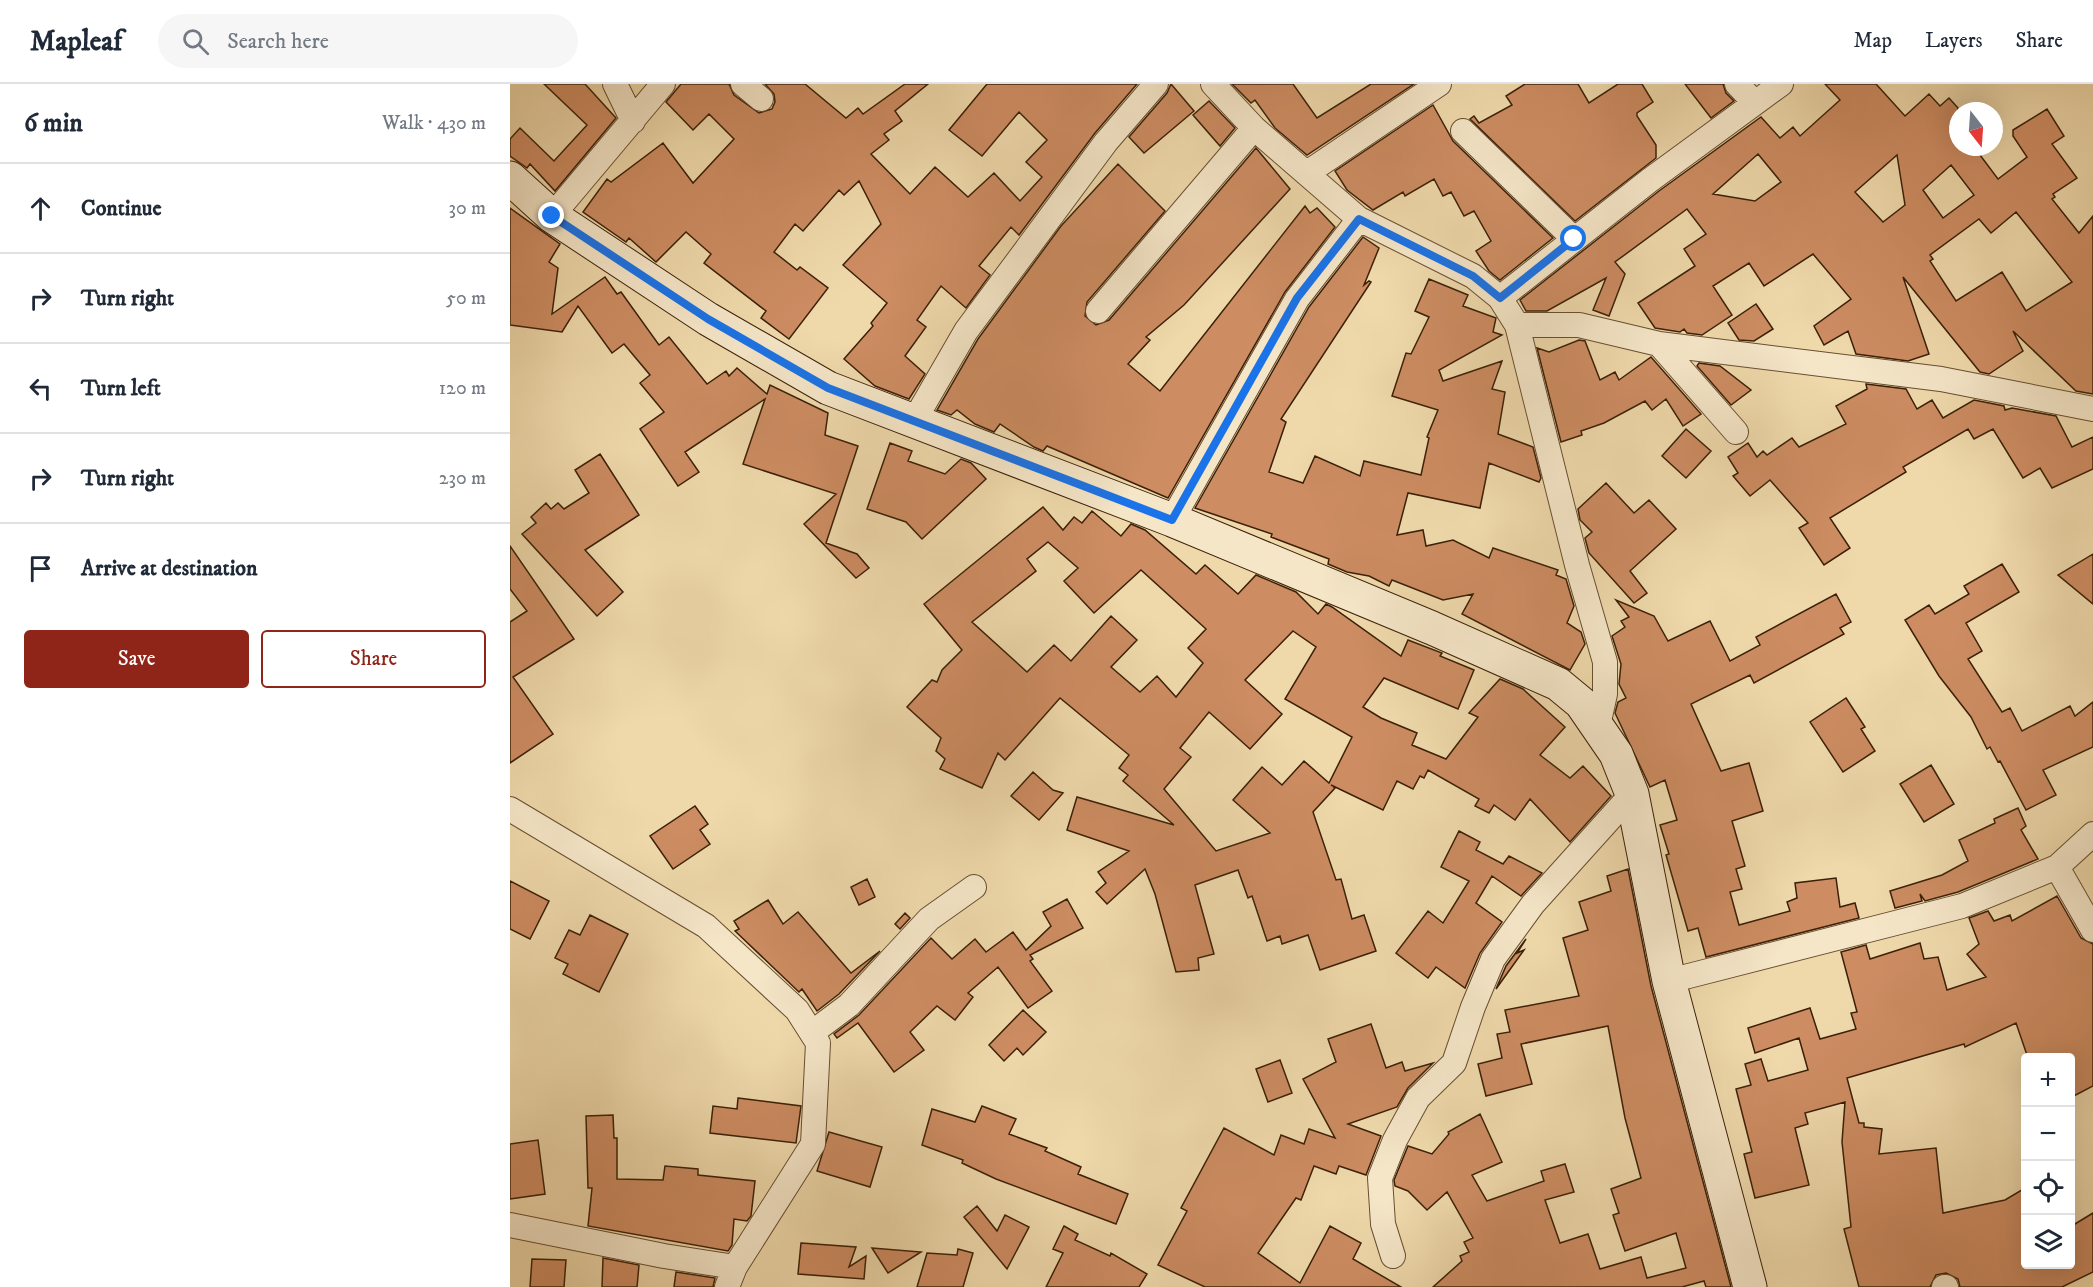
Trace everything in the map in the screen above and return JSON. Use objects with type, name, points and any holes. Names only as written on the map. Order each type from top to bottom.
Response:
[{"type":"main road","points":[[510,178],[552,216],[708,319],[828,388],[1172,520],[1432,628],[1558,684],[1581,703],[1616,754],[1632,794],[1669,981],[1750,1287]]},
{"type":"street","points":[[615,84],[633,121]]},
{"type":"street","points":[[552,216],[663,84]]},
{"type":"street","points":[[914,421],[966,331],[1106,142],[1156,84]]},
{"type":"street","points":[[1213,84],[1254,128],[1359,219],[1473,276],[1500,298],[1517,325],[1577,565],[1605,662],[1605,694],[1598,726]]},
{"type":"street","points":[[1307,173],[1439,84]]},
{"type":"street","points":[[1737,84],[1754,102]]},
{"type":"street","points":[[1500,298],[1574,239],[1781,84]]},
{"type":"street","points":[[1098,311],[1254,128]]},
{"type":"street","points":[[1463,131],[1574,239]]},
{"type":"street","points":[[1172,520],[1297,298],[1359,219]]},
{"type":"street","points":[[1517,325],[1579,325],[1659,344],[1941,379],[2093,409]]},
{"type":"street","points":[[1659,344],[1736,432]]},
{"type":"street","points":[[1393,1256],[1383,1224],[1380,1178],[1395,1140],[1418,1098],[1454,1063],[1473,1007],[1493,959],[1533,904],[1632,794]]},
{"type":"street","points":[[510,809],[706,926],[797,1010],[818,1042],[813,1144],[731,1277],[664,1256],[510,1225]]},
{"type":"street","points":[[1669,981],[1962,906],[2057,867],[2093,834]]},
{"type":"street","points":[[2057,867],[2093,930]]},
{"type":"street","points":[[813,1032],[849,1005],[930,919],[974,887]]},
{"type":"building","points":[[544,84],[585,84],[616,118],[555,191],[530,164],[527,168],[510,156],[510,139],[520,128],[554,161],[587,125]]},
{"type":"building","points":[[681,84],[729,84],[734,95],[759,113],[772,109],[775,102],[774,94],[765,84],[805,84],[846,118],[858,108],[863,114],[905,84],[928,84],[895,111],[902,121],[884,134],[889,140],[871,154],[910,194],[935,167],[968,197],[994,173],[1020,201],[1042,177],[1026,162],[1047,140],[1019,112],[982,156],[949,130],[987,84],[1137,84],[1095,133],[1019,235],[1011,227],[979,266],[990,275],[966,308],[941,286],[917,320],[926,327],[905,356],[925,374],[909,399],[875,386],[844,359],[873,326],[871,323],[887,303],[843,265],[881,224],[859,181],[844,195],[839,190],[803,231],[795,224],[774,252],[797,270],[800,267],[828,288],[789,339],[761,318],[766,311],[704,263],[711,254],[686,232],[656,262],[629,238],[626,242],[583,212],[607,179],[611,182],[663,143],[693,183],[734,139],[709,114],[693,130],[666,102]]},
{"type":"building","points":[[1171,84],[1194,111],[1144,153],[1129,137],[1167,93]]},
{"type":"building","points":[[1232,84],[1293,84],[1317,118],[1371,84],[1414,84],[1307,155],[1275,128],[1255,100],[1251,103]]},
{"type":"building","points":[[1525,84],[1578,84],[1589,103],[1618,84],[1642,84],[1653,102],[1637,113],[1637,116],[1656,145],[1656,158],[1575,221],[1470,119],[1474,116],[1479,123],[1512,105],[1506,96]]},
{"type":"building","points":[[1685,84],[1723,84],[1726,93],[1734,101],[1711,118]]},
{"type":"building","points":[[1825,84],[1876,84],[1905,116],[1929,94],[1940,106],[1949,98],[1953,102],[1949,102],[1949,156],[1981,156],[1998,179],[2027,157],[2013,136],[2013,130],[2047,109],[2064,136],[2052,144],[2077,178],[2053,194],[2055,197],[2052,199],[2079,233],[2093,216],[2093,394],[2076,391],[2013,331],[2023,351],[1989,374],[1980,372],[1903,277],[1929,354],[1908,361],[1856,354],[1848,331],[1824,345],[1814,326],[1851,299],[1813,254],[1764,286],[1749,263],[1713,286],[1732,315],[1702,335],[1687,333],[1684,329],[1680,332],[1655,328],[1638,303],[1695,266],[1684,249],[1706,234],[1687,209],[1615,262],[1625,274],[1609,316],[1593,310],[1606,278],[1547,311],[1526,311],[1520,300],[1659,191],[1761,117],[1780,138],[1793,127],[1800,136],[1840,100]],"holes":[[[1758,154],[1781,182],[1755,201],[1713,194]],[[1897,155],[1905,205],[1883,222],[1855,192]],[[1951,165],[1974,195],[1943,218],[1923,190]],[[2016,212],[2072,282],[2026,311],[2002,272],[1956,301],[1930,261],[1933,259],[1930,255],[1979,219],[1991,233]]]},
{"type":"building","points":[[1209,101],[1235,128],[1220,146],[1193,115]]},
{"type":"building","points":[[1433,105],[1453,141],[1553,238],[1500,280],[1489,271],[1476,251],[1491,241],[1474,211],[1464,216],[1451,192],[1443,196],[1434,179],[1405,196],[1403,192],[1373,210],[1347,190],[1335,171]]},
{"type":"building","points":[[1256,148],[1290,189],[1184,305],[1146,337],[1150,340],[1128,364],[1160,391],[1305,206],[1310,213],[1317,208],[1335,227],[1285,292],[1168,498],[1047,446],[1043,451],[1000,424],[994,432],[975,424],[957,410],[951,415],[937,410],[978,339],[1061,226],[1118,164],[1165,211],[1087,302],[1085,316],[1096,325],[1109,320]]},
{"type":"building","points":[[510,208],[560,244],[549,262],[558,268],[552,314],[605,277],[617,294],[621,292],[659,345],[669,337],[707,384],[726,371],[729,376],[737,368],[767,394],[770,385],[828,413],[825,435],[858,446],[826,543],[857,554],[869,568],[856,578],[804,524],[836,494],[743,464],[765,399],[685,452],[699,472],[678,486],[640,429],[664,412],[640,383],[650,375],[624,344],[612,353],[578,306],[562,332],[510,325]]},
{"type":"building","points":[[1363,237],[1379,248],[1364,285],[1371,282],[1281,419],[1286,422],[1269,472],[1303,483],[1315,456],[1360,476],[1364,461],[1421,475],[1429,438],[1427,437],[1438,410],[1392,396],[1406,353],[1411,354],[1429,317],[1415,311],[1429,279],[1468,295],[1463,306],[1496,318],[1493,332],[1502,335],[1439,370],[1443,381],[1502,361],[1492,389],[1505,392],[1498,434],[1533,447],[1541,478],[1539,482],[1489,463],[1480,508],[1408,493],[1397,535],[1423,530],[1426,546],[1453,540],[1489,558],[1493,548],[1558,570],[1556,575],[1566,579],[1574,606],[1567,623],[1581,632],[1585,644],[1570,670],[1462,614],[1473,594],[1443,600],[1392,580],[1389,586],[1369,576],[1347,572],[1328,564],[1329,559],[1271,537],[1272,534],[1195,508],[1309,307]]},
{"type":"building","points":[[1756,304],[1773,329],[1754,341],[1739,340],[1728,323]]},
{"type":"building","points":[[1579,340],[1585,341],[1600,380],[1615,372],[1619,380],[1651,357],[1701,414],[1683,426],[1666,399],[1652,410],[1645,401],[1604,423],[1581,431],[1582,435],[1561,442],[1537,348],[1549,352]]},
{"type":"building","points":[[1699,363],[1720,366],[1751,390],[1731,405],[1697,366]]},
{"type":"building","points":[[1866,384],[1906,389],[1917,409],[1932,400],[1943,418],[1974,400],[2004,406],[2005,410],[2012,408],[2056,416],[2072,447],[2093,437],[2093,469],[2052,488],[2040,468],[2023,478],[1993,429],[1974,439],[1968,429],[1903,467],[1906,472],[1830,518],[1850,548],[1824,565],[1799,528],[1808,523],[1770,480],[1750,496],[1733,476],[1738,473],[1728,457],[1748,443],[1757,457],[1763,451],[1767,455],[1792,438],[1799,447],[1846,424],[1836,406],[1867,389]]},
{"type":"building","points":[[1686,429],[1711,451],[1686,478],[1662,456]]},
{"type":"building","points":[[890,443],[912,451],[908,461],[945,474],[961,459],[971,463],[986,479],[922,539],[906,522],[867,509]]},
{"type":"building","points":[[600,454],[639,515],[585,550],[623,592],[597,616],[522,534],[536,523],[531,517],[546,503],[551,509],[558,503],[564,509],[589,493],[575,470]]},
{"type":"building","points":[[1606,483],[1634,513],[1649,500],[1676,529],[1630,571],[1647,593],[1634,603],[1589,553],[1585,538],[1592,532],[1580,520],[1578,509]]},
{"type":"building","points":[[1043,507],[1063,530],[1074,517],[1082,523],[1092,511],[1121,536],[1131,524],[1145,530],[1196,574],[1205,565],[1238,594],[1256,575],[1296,592],[1318,614],[1326,604],[1332,607],[1401,656],[1408,640],[1442,653],[1440,656],[1474,670],[1458,709],[1384,678],[1363,707],[1381,718],[1417,733],[1412,745],[1446,759],[1478,717],[1469,713],[1500,679],[1523,689],[1565,727],[1540,755],[1570,778],[1583,766],[1611,796],[1570,842],[1530,799],[1515,820],[1494,805],[1489,813],[1475,806],[1479,799],[1428,770],[1424,778],[1420,776],[1413,789],[1397,781],[1383,810],[1331,785],[1335,788],[1313,812],[1336,880],[1341,879],[1352,919],[1364,915],[1376,951],[1320,970],[1308,935],[1282,944],[1280,936],[1267,941],[1252,896],[1248,898],[1238,870],[1195,885],[1214,954],[1198,958],[1199,970],[1176,972],[1155,894],[1145,869],[1107,904],[1096,892],[1106,883],[1098,872],[1129,851],[1067,830],[1077,797],[1174,825],[1123,781],[1128,775],[1119,768],[1129,755],[1060,698],[1005,760],[998,753],[982,788],[940,769],[945,759],[936,751],[941,738],[907,707],[932,680],[937,682],[942,670],[962,650],[924,604]],"holes":[[[1048,542],[1078,568],[1064,581],[1094,613],[1141,570],[1206,629],[1188,648],[1203,663],[1176,697],[1157,676],[1140,692],[1111,667],[1137,640],[1111,616],[1071,661],[1054,645],[1027,672],[972,622],[1036,571],[1027,559]],[[1293,631],[1316,647],[1285,699],[1352,737],[1329,783],[1304,761],[1282,785],[1262,767],[1233,800],[1270,833],[1216,851],[1164,789],[1191,757],[1180,748],[1209,712],[1250,749],[1282,714],[1245,680]]]},
{"type":"building","points":[[510,546],[574,639],[513,677],[553,734],[510,763],[510,622],[527,611],[510,589]]},
{"type":"building","points":[[2093,554],[2093,604],[2058,575]]},
{"type":"building","points":[[2002,564],[2019,592],[1966,623],[1982,651],[1968,659],[2002,712],[2010,708],[2022,731],[2070,706],[2075,716],[2093,702],[2093,747],[2043,770],[2056,795],[2026,810],[2000,761],[1998,762],[1990,747],[1987,749],[1971,717],[1939,676],[1905,620],[1929,605],[1935,614],[1969,594],[1964,586]]},
{"type":"building","points":[[1836,594],[1851,622],[1840,628],[1844,634],[1754,683],[1750,675],[1691,704],[1721,771],[1749,763],[1763,811],[1732,821],[1745,866],[1736,869],[1742,889],[1730,892],[1739,925],[1790,911],[1787,902],[1797,898],[1795,883],[1836,878],[1840,907],[1855,903],[1859,918],[1706,957],[1698,928],[1688,931],[1666,855],[1669,854],[1660,825],[1677,820],[1665,780],[1650,787],[1615,713],[1618,702],[1626,698],[1619,684],[1621,664],[1612,636],[1625,627],[1621,621],[1629,617],[1616,600],[1654,616],[1668,641],[1710,621],[1730,661],[1760,645],[1756,637]]},
{"type":"building","points":[[1846,698],[1865,727],[1861,729],[1875,751],[1843,772],[1810,722]]},
{"type":"building","points":[[1931,765],[1954,804],[1924,822],[1900,784]]},
{"type":"building","points":[[1033,772],[1053,790],[1063,793],[1039,820],[1011,796]]},
{"type":"building","points":[[695,806],[708,824],[700,830],[710,844],[673,869],[650,836]]},
{"type":"building","points":[[2018,808],[2026,826],[2021,830],[2038,859],[1958,892],[1925,901],[1920,894],[1922,901],[1895,908],[1890,891],[1942,875],[1968,861],[1959,840],[1995,823],[1994,819]]},
{"type":"building","points":[[1459,831],[1480,842],[1476,850],[1503,864],[1509,856],[1542,873],[1521,896],[1492,876],[1476,903],[1502,922],[1480,953],[1465,988],[1436,967],[1428,978],[1396,953],[1428,911],[1443,923],[1469,881],[1441,867]]},
{"type":"building","points":[[1628,869],[1651,986],[1731,1287],[1706,1287],[1704,1281],[1682,1287],[1433,1287],[1462,1261],[1460,1256],[1469,1252],[1464,1242],[1473,1238],[1447,1192],[1427,1210],[1408,1191],[1395,1186],[1394,1180],[1408,1146],[1432,1154],[1449,1134],[1448,1132],[1480,1114],[1502,1162],[1472,1175],[1487,1201],[1544,1181],[1541,1171],[1565,1164],[1574,1192],[1545,1200],[1560,1243],[1588,1234],[1600,1269],[1641,1257],[1647,1278],[1686,1268],[1676,1233],[1625,1251],[1613,1215],[1619,1213],[1611,1189],[1641,1178],[1625,1118],[1608,1026],[1521,1044],[1532,1084],[1486,1096],[1478,1064],[1502,1058],[1497,1034],[1510,1032],[1505,1010],[1579,996],[1563,938],[1588,930],[1579,902],[1611,891],[1607,876]]},
{"type":"building","points":[[867,879],[875,897],[859,905],[851,887]]},
{"type":"building","points":[[510,881],[549,901],[530,939],[510,929]]},
{"type":"building","points":[[2057,896],[2081,938],[2093,944],[2093,1086],[2075,1095],[2075,1053],[2026,1053],[2016,1023],[1965,1047],[1964,1044],[1847,1078],[1859,1123],[1864,1123],[1864,1127],[1882,1129],[1879,1154],[1936,1148],[1943,1213],[2005,1200],[2021,1190],[2021,1269],[2075,1269],[2075,1224],[2093,1213],[2093,1272],[2062,1287],[1960,1287],[1958,1279],[1946,1273],[1936,1275],[1930,1287],[1859,1287],[1844,1229],[1851,1227],[1842,1142],[1845,1102],[1805,1113],[1808,1124],[1795,1128],[1809,1185],[1755,1198],[1744,1154],[1752,1152],[1736,1089],[1751,1085],[1745,1064],[1761,1059],[1768,1081],[1808,1070],[1799,1038],[1755,1053],[1748,1028],[1810,1008],[1820,1039],[1856,1029],[1851,1013],[1857,1012],[1841,952],[1866,945],[1870,959],[1920,943],[1924,959],[1938,957],[1947,990],[1986,977],[1967,954],[1979,944],[1969,918],[1988,911],[1994,921],[2010,915],[2012,921]]},
{"type":"building","points":[[1067,899],[1083,928],[1030,955],[1033,959],[1030,961],[1052,991],[1028,1008],[998,967],[968,993],[973,997],[955,1020],[937,1006],[910,1032],[924,1050],[894,1072],[858,1023],[837,1038],[834,1034],[859,1015],[931,938],[952,959],[975,939],[986,952],[1013,932],[1026,950],[1051,926],[1043,912]]},
{"type":"building","points":[[768,900],[783,924],[798,912],[851,973],[880,951],[839,994],[817,1011],[802,989],[799,992],[735,931],[739,929],[734,921]]},
{"type":"building","points":[[905,913],[910,918],[900,929],[895,924]]},
{"type":"building","points":[[590,915],[628,934],[599,992],[563,974],[568,964],[555,958],[569,930],[580,935]]},
{"type":"building","points":[[1526,939],[1517,953],[1524,950],[1496,989],[1506,966]]},
{"type":"building","points":[[1023,1010],[1046,1032],[1023,1055],[1017,1048],[1004,1061],[989,1045]]},
{"type":"building","points":[[1371,1024],[1386,1068],[1402,1062],[1405,1071],[1433,1063],[1408,1088],[1397,1107],[1348,1124],[1381,1136],[1366,1175],[1339,1166],[1336,1174],[1314,1166],[1301,1200],[1296,1198],[1258,1253],[1300,1283],[1330,1226],[1361,1243],[1353,1259],[1401,1287],[1205,1287],[1158,1265],[1187,1211],[1181,1208],[1224,1128],[1274,1155],[1281,1135],[1304,1144],[1309,1129],[1335,1138],[1303,1079],[1336,1062],[1328,1039]]},
{"type":"building","points":[[1280,1060],[1292,1093],[1268,1102],[1256,1069]]},
{"type":"building","points":[[738,1098],[801,1106],[796,1143],[710,1133],[713,1106],[737,1109]]},
{"type":"building","points":[[982,1106],[1016,1119],[1009,1134],[1047,1148],[1045,1151],[1081,1167],[1078,1174],[1128,1194],[1116,1224],[996,1179],[962,1163],[963,1160],[922,1145],[932,1109],[975,1122]]},
{"type":"building","points":[[613,1115],[614,1138],[617,1138],[617,1179],[663,1180],[665,1166],[698,1169],[698,1175],[755,1181],[751,1216],[747,1221],[734,1219],[732,1245],[728,1251],[588,1226],[592,1188],[588,1188],[586,1116]]},
{"type":"building","points":[[829,1132],[882,1147],[870,1187],[817,1171]]},
{"type":"building","points":[[538,1140],[545,1194],[510,1199],[510,1144]]},
{"type":"building","points":[[977,1206],[997,1231],[1005,1215],[1029,1227],[1007,1269],[964,1217]]},
{"type":"building","points":[[1064,1226],[1078,1234],[1075,1240],[1110,1256],[1111,1253],[1147,1274],[1139,1287],[1046,1287],[1063,1253],[1053,1249]]},
{"type":"building","points":[[801,1243],[856,1247],[849,1267],[866,1256],[864,1279],[798,1274]]},
{"type":"building","points":[[872,1248],[921,1252],[888,1273]]},
{"type":"building","points":[[958,1249],[973,1253],[963,1287],[917,1287],[927,1253],[957,1255]]},
{"type":"building","points":[[603,1258],[639,1265],[637,1287],[602,1287]]},
{"type":"building","points":[[532,1259],[566,1260],[564,1287],[530,1287]]},
{"type":"building","points":[[676,1272],[715,1278],[713,1287],[674,1287]]},
{"type":"route","points":[[552,216],[708,319],[828,388],[1172,520],[1297,298],[1359,219],[1473,276],[1500,298],[1574,239]]}]
